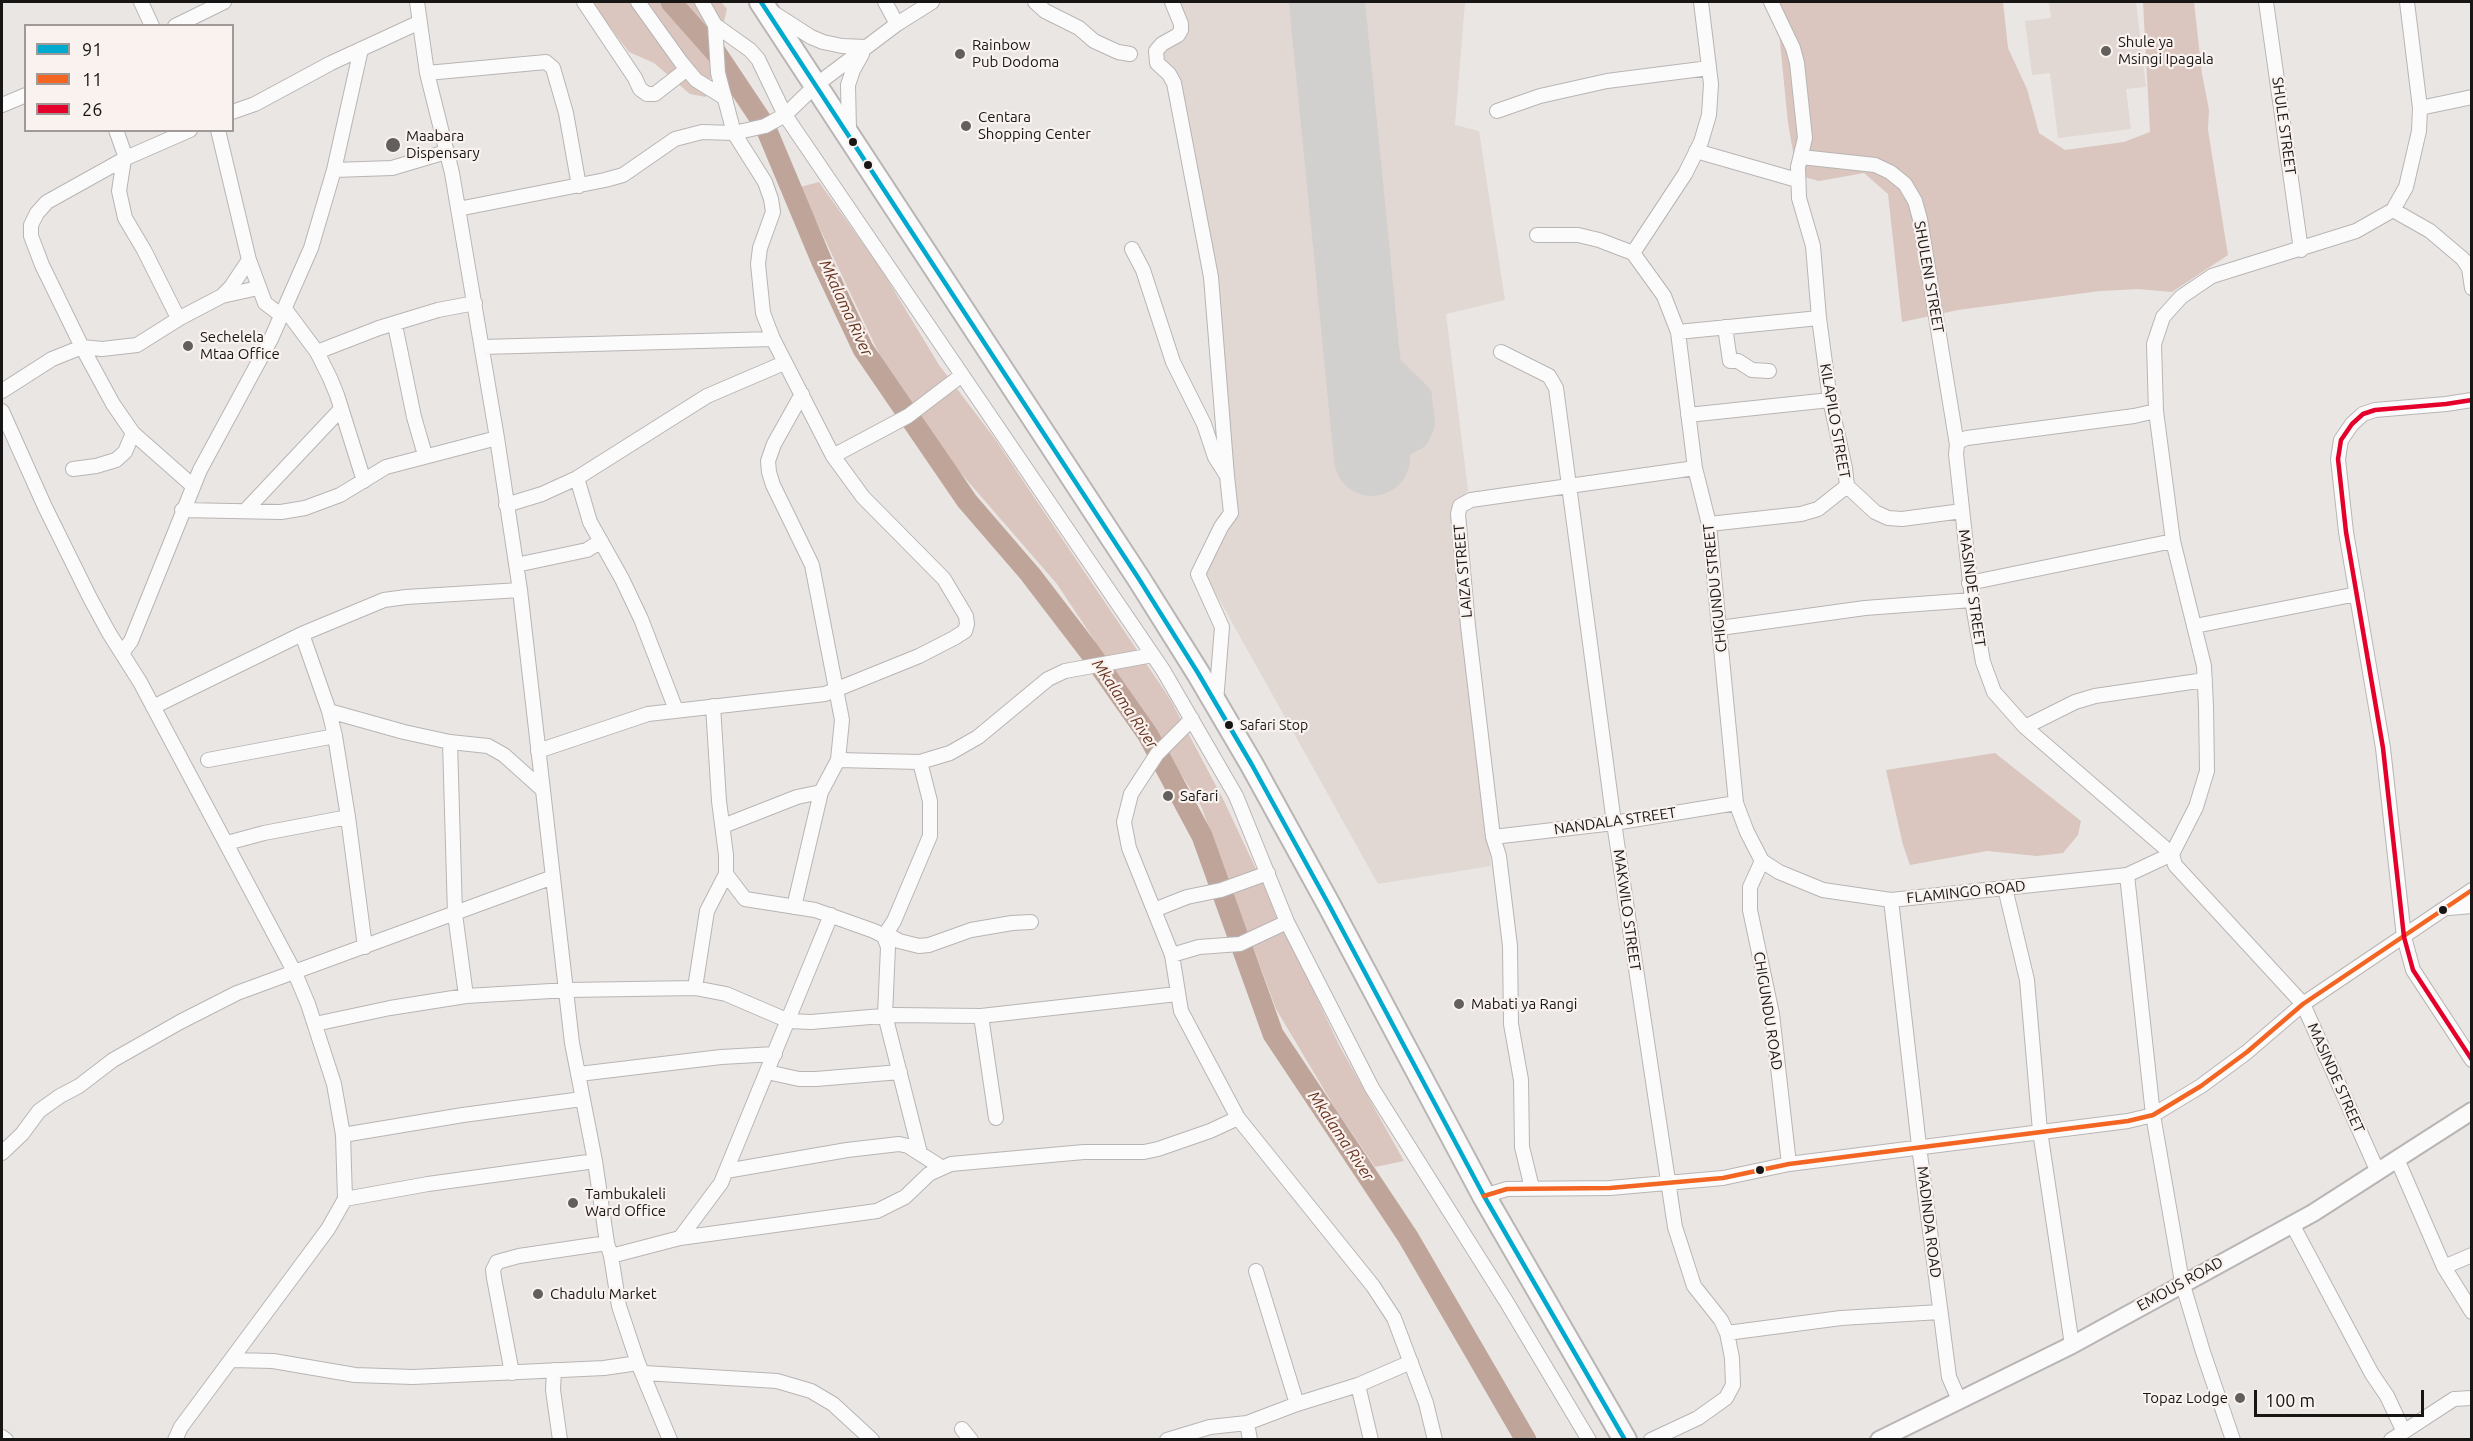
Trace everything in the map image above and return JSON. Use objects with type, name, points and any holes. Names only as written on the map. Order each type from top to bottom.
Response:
[{"type":"highway","points":[[763,4],[1133,569],[1215,703],[1329,905],[1484,1196],[1625,1440]]},
{"type":"street","points":[[141,2],[152,24]]},
{"type":"street","points":[[179,24],[224,2]]},
{"type":"street","points":[[417,2],[427,73],[447,152],[458,209],[520,590],[568,990],[572,1043],[595,1161],[619,1306],[670,1440]]},
{"type":"street","points":[[584,2],[640,89],[647,94],[655,94],[687,69]]},
{"type":"street","points":[[638,2],[696,80],[724,98]]},
{"type":"street","points":[[702,2],[715,25],[750,50],[758,59],[785,115],[1153,655],[1236,796],[1287,922],[1372,1088],[1506,1301],[1589,1440]]},
{"type":"street","points":[[885,2],[897,24]]},
{"type":"street","points":[[458,209],[579,186],[623,175],[675,139],[702,132],[734,133],[765,126],[785,115],[816,85],[866,47],[932,2]]},
{"type":"street","points":[[1035,2],[1046,11],[1079,28],[1099,44],[1130,54]]},
{"type":"street","points":[[1172,2],[1181,24],[1180,30],[1178,35],[1162,44],[1156,51],[1157,63],[1169,74],[1174,83],[1210,277],[1231,513],[1221,527],[1198,574],[1222,627],[1215,703]]},
{"type":"street","points":[[1537,234],[1578,235],[1633,253],[1685,174],[1709,115],[1711,84],[1701,2]]},
{"type":"street","points":[[1696,151],[1797,180],[1805,130],[1796,55],[1771,2]]},
{"type":"street","name":"SHULE STREET","points":[[2266,2],[2301,249]]},
{"type":"street","points":[[2172,854],[2196,807],[2207,771],[2205,680],[2195,626],[2173,541],[2156,411],[2154,344],[2163,317],[2181,297],[2212,276],[2356,231],[2393,210],[2406,187],[2419,131],[2420,108],[2407,2]]},
{"type":"street","points":[[763,4],[811,37],[842,46],[866,47]]},
{"type":"street","points":[[234,111],[255,104],[361,49],[420,22]]},
{"type":"street","points":[[538,751],[638,717],[676,710],[781,700],[836,690],[919,656],[954,638],[965,630],[967,624],[966,616],[944,579],[863,497],[833,456],[773,339],[763,312],[758,264],[760,248],[773,212],[771,199],[765,182],[734,133],[718,73],[715,25]]},
{"type":"street","points":[[850,138],[847,115],[848,85],[853,69],[866,47]]},
{"type":"street","points":[[122,653],[134,632],[193,486],[283,313],[311,248],[334,170],[361,49]]},
{"type":"street","points":[[427,73],[546,62],[553,68],[566,113],[579,186]]},
{"type":"street","points":[[1497,111],[1540,96],[1607,81],[1709,68]]},
{"type":"street","points":[[2,105],[24,96]]},
{"type":"street","points":[[2420,108],[2472,97]]},
{"type":"street","points":[[117,132],[125,158],[119,190],[125,218],[144,250],[170,304],[180,318]]},
{"type":"street","points":[[185,132],[125,158],[47,202],[37,213],[31,225],[31,236],[42,265],[82,347],[113,404],[134,433],[193,486]]},
{"type":"street","points":[[218,132],[249,260],[258,288],[265,303],[283,313],[317,352],[337,395],[364,481]]},
{"type":"street","points":[[334,170],[392,168],[447,152]]},
{"type":"street","name":"SHULENI STREET","points":[[1801,158],[1875,165],[1890,172],[1905,184],[1915,201],[1920,219],[1957,445]]},
{"type":"street","name":"KILAPILO STREET","points":[[1710,524],[1801,514],[1818,509],[1846,486],[1845,468],[1830,400],[1818,318],[1813,246],[1799,198],[1797,180]]},
{"type":"street","points":[[2393,210],[2430,231],[2463,259],[2470,268],[2472,288]]},
{"type":"street","points":[[1132,249],[1143,270],[1173,362],[1204,424],[1215,457],[1227,476]]},
{"type":"street","name":"CHIGUNDU STREET","points":[[1633,253],[1664,296],[1678,332],[1695,468],[1710,524],[1736,803],[1746,832],[1762,861]]},
{"type":"street","points":[[222,297],[249,260]]},
{"type":"street","points":[[2,391],[52,359],[82,347],[102,349],[137,345],[180,318],[222,297],[258,288]]},
{"type":"street","points":[[317,352],[379,328],[438,310],[474,303]]},
{"type":"street","points":[[1678,332],[1818,318]]},
{"type":"street","points":[[395,325],[414,417],[425,455]]},
{"type":"street","points":[[1725,327],[1730,361],[1738,361],[1752,370],[1769,372]]},
{"type":"street","points":[[482,347],[773,339]]},
{"type":"street","name":"MAKWILO STREET","points":[[1501,352],[1544,372],[1553,380],[1614,823],[1675,1227],[1694,1286],[1721,1320],[1727,1333],[1734,1374],[1730,1393],[1721,1402],[1698,1418],[1651,1440]]},
{"type":"street","points":[[506,505],[542,495],[577,478],[707,396],[784,363]]},
{"type":"street","points":[[833,456],[908,416],[962,375]]},
{"type":"street","points":[[794,907],[801,868],[821,792],[838,760],[842,720],[812,565],[772,485],[769,472],[768,461],[774,444],[802,394]]},
{"type":"street","points":[[1688,415],[1830,400]]},
{"type":"street","points":[[2472,400],[2375,410],[2363,414],[2352,424],[2341,440],[2338,459],[2346,532],[2383,748],[2404,937],[2413,970],[2472,1060]]},
{"type":"street","points":[[245,511],[341,409]]},
{"type":"street","points":[[2,411],[67,552],[109,633],[153,707],[294,974],[315,1024],[334,1084],[343,1135],[345,1199],[328,1229],[181,1427],[175,1440]]},
{"type":"street","points":[[1957,445],[1961,440],[1967,438],[2134,416],[2156,411]]},
{"type":"street","points":[[73,469],[116,460],[125,452],[134,433]]},
{"type":"street","points":[[182,510],[281,512],[305,508],[340,495],[386,466],[497,438]]},
{"type":"street","name":"MASINDE STREET","points":[[1957,445],[1956,454],[1971,600],[1988,678],[2001,703],[2025,727],[2172,854],[2175,865],[2303,1004],[2378,1170]]},
{"type":"street","name":"LAIZA STREET","points":[[1532,1188],[1522,1147],[1521,1080],[1511,1024],[1510,946],[1468,626],[1458,514],[1460,506],[1471,500],[1695,468]]},
{"type":"street","points":[[577,478],[590,522],[641,619],[676,710]]},
{"type":"street","points":[[1846,486],[1875,512],[1887,518],[1902,519],[1962,511]]},
{"type":"street","points":[[516,565],[587,550],[601,541]]},
{"type":"street","points":[[1969,583],[2173,541]]},
{"type":"street","points":[[153,707],[302,634],[384,600],[520,590]]},
{"type":"street","points":[[2195,626],[2357,594]]},
{"type":"street","points":[[1720,628],[1865,608],[1971,600]]},
{"type":"street","points":[[302,634],[335,736],[365,947]]},
{"type":"street","points":[[838,760],[920,762],[963,747],[1056,675],[1153,655]]},
{"type":"street","points":[[2025,727],[2075,702],[2095,696],[2205,680]]},
{"type":"street","points":[[695,988],[707,910],[726,874],[713,706]]},
{"type":"street","points":[[328,711],[404,732],[496,749],[543,790]]},
{"type":"street","points":[[1192,719],[1157,754],[1131,794],[1124,822],[1129,848],[1172,955],[1177,994],[1184,1020],[1238,1118],[1373,1286],[1394,1318],[1426,1403],[1436,1440]]},
{"type":"street","points":[[208,760],[335,736]]},
{"type":"street","points":[[450,742],[455,914],[466,996]]},
{"type":"street","points":[[920,762],[930,801],[930,836],[886,935],[888,947],[885,1015],[920,1153]]},
{"type":"street","points":[[723,826],[797,797],[821,792]]},
{"type":"street","name":"NANDALA STREET","points":[[1494,837],[1614,823],[1736,803]]},
{"type":"street","points":[[226,843],[264,833],[348,817]]},
{"type":"street","name":"FLAMINGO ROAD","points":[[1762,861],[1779,872],[1823,891],[1891,900],[2127,875],[2172,854]]},
{"type":"street","name":"CHIGUNDU ROAD","points":[[1762,861],[1750,887],[1750,910],[1772,1014],[1789,1164]]},
{"type":"street","points":[[1154,910],[1187,897],[1221,890],[1268,873]]},
{"type":"street","points":[[726,874],[745,899],[831,915],[899,941],[919,946],[929,945],[971,930],[1030,922]]},
{"type":"street","points":[[2127,875],[2153,1114],[2182,1282],[2233,1440]]},
{"type":"street","points":[[2,1153],[22,1134],[39,1111],[113,1060],[237,993],[553,878]]},
{"type":"street","points":[[2005,888],[2027,980],[2040,1131],[2072,1345]]},
{"type":"street","points":[[1484,1196],[1507,1189],[1602,1188],[1723,1178],[1789,1164],[2128,1121],[2153,1114],[2201,1086],[2247,1052],[2303,1004],[2472,890]]},
{"type":"street","name":"MADINDA ROAD","points":[[1891,900],[1940,1312],[1949,1377],[1959,1400]]},
{"type":"street","points":[[2447,908],[2472,906]]},
{"type":"street","points":[[680,1238],[721,1183],[831,915]]},
{"type":"street","points":[[1172,955],[1199,947],[1240,944],[1287,922]]},
{"type":"street","points":[[315,1024],[390,1008],[466,996],[568,990],[695,988],[726,994],[789,1021],[812,1022],[885,1015],[981,1016],[1177,994]]},
{"type":"street","points":[[981,1016],[996,1118]]},
{"type":"street","points":[[579,1074],[721,1056],[775,1054]]},
{"type":"street","points":[[767,1072],[799,1079],[816,1079],[900,1072]]},
{"type":"street","points":[[343,1135],[463,1115],[582,1099]]},
{"type":"street","name":"EMOUS ROAD","points":[[1879,1440],[2072,1345],[2182,1282],[2292,1224],[2472,1111]]},
{"type":"street","points":[[512,1373],[494,1278],[493,1270],[497,1262],[519,1256],[609,1249],[877,1211],[905,1197],[929,1174],[941,1167],[1084,1152],[1144,1152],[1210,1131],[1238,1118]]},
{"type":"street","points":[[726,1171],[847,1150],[899,1144],[908,1146],[941,1167]]},
{"type":"street","points":[[2397,1160],[2444,1268],[2472,1312]]},
{"type":"street","points":[[345,1199],[428,1184],[595,1161]]},
{"type":"street","points":[[2292,1224],[2372,1374],[2387,1396],[2403,1430]]},
{"type":"street","points":[[2444,1268],[2472,1255]]},
{"type":"street","points":[[1256,1271],[1297,1404]]},
{"type":"street","points":[[1727,1333],[1841,1318],[1940,1312]]},
{"type":"street","points":[[232,1360],[273,1361],[355,1375],[447,1377],[554,1370],[641,1368],[777,1382],[811,1391],[833,1404],[872,1440]]},
{"type":"street","points":[[1167,1440],[1210,1426],[1247,1423],[1358,1385],[1411,1362]]},
{"type":"street","points":[[554,1370],[553,1390],[560,1440]]},
{"type":"street","points":[[1358,1385],[1371,1440]]},
{"type":"street","points":[[2391,1440],[2403,1430],[2454,1399],[2472,1398]]},
{"type":"street","points":[[1247,1423],[1251,1440]]},
{"type":"street","points":[[2,1437],[6,1440]]},
{"type":"shaded area","points":[[591,2],[721,2],[727,9],[706,97],[690,94],[654,63],[629,52]]},
{"type":"shaded area","points":[[1177,2],[1465,2],[1455,125],[1479,131],[1505,300],[1446,314],[1468,490],[1451,515],[1491,866],[1378,884],[1204,572],[1236,518],[1213,265],[1176,73],[1161,58],[1162,47],[1187,33]]},
{"type":"shaded area","points":[[1776,2],[2003,2],[2008,48],[2027,89],[2039,133],[2065,150],[2124,142],[2150,132],[2143,2],[2194,2],[2202,74],[2209,110],[2208,130],[2228,255],[2172,292],[2138,289],[2100,291],[1958,310],[1902,322],[1888,194],[1864,173],[1819,181],[1797,175],[1788,123]]},
{"type":"shaded area","points":[[2049,2],[2136,2],[2146,87],[2126,89],[2131,129],[2058,138],[2050,73],[2032,75],[2025,21],[2051,18]]},
{"type":"shaded area","points":[[819,182],[881,269],[939,365],[995,439],[1170,699],[1223,799],[1339,1045],[1404,1161],[1375,1167],[1335,1108],[1276,1009],[1201,806],[1057,584],[945,455],[882,360],[800,187]]},
{"type":"shaded area","points":[[1995,753],[2081,821],[2078,835],[2063,853],[2037,856],[1987,851],[1910,865],[1903,845],[1886,770]]},
{"type":"waterway","name":"Mkalama River","points":[[671,2],[717,54],[765,126],[822,262],[863,349],[967,501],[1030,574],[1089,651],[1148,735],[1202,836],[1273,1034],[1408,1237],[1526,1440]]},
{"type":"taxiway","points":[[1360,341],[1417,397],[1420,424],[1415,435],[1388,450],[1371,453]]},
{"type":"runway","points":[[1327,2],[1372,458]]},
{"type":"transit line","name":"91","points":[[761,2],[1139,579],[1198,673],[1329,905],[1484,1196],[1625,1440]]},
{"type":"transit line","name":"26","points":[[2472,400],[2375,410],[2363,414],[2352,424],[2341,440],[2338,459],[2346,532],[2383,748],[2404,937],[2413,970],[2472,1060]]},
{"type":"transit line","name":"11","points":[[1484,1196],[1507,1189],[1610,1188],[1723,1178],[1789,1164],[2128,1121],[2153,1115],[2201,1086],[2247,1052],[2303,1004],[2472,890]]},
{"type":"place","name":"Shule ya Msingi Ipagala","points":[[2106,51]]},
{"type":"place","name":"Rainbow Pub Dodoma","points":[[960,54]]},
{"type":"place","name":"Centara Shopping Center","points":[[966,126]]},
{"type":"place","name":"Maabara Dispensary","points":[[393,145]]},
{"type":"place","name":"Sechelela Mtaa Office","points":[[188,346]]},
{"type":"place","name":"Safari Stop","points":[[1229,725]]},
{"type":"place","name":"Safari","points":[[1168,796]]},
{"type":"place","name":"Mabati ya Rangi","points":[[1459,1004]]},
{"type":"place","name":"Tambukaleli Ward Office","points":[[573,1203]]},
{"type":"place","name":"Chadulu Market","points":[[538,1294]]},
{"type":"place","name":"Topaz Lodge","points":[[2240,1398]]}]
